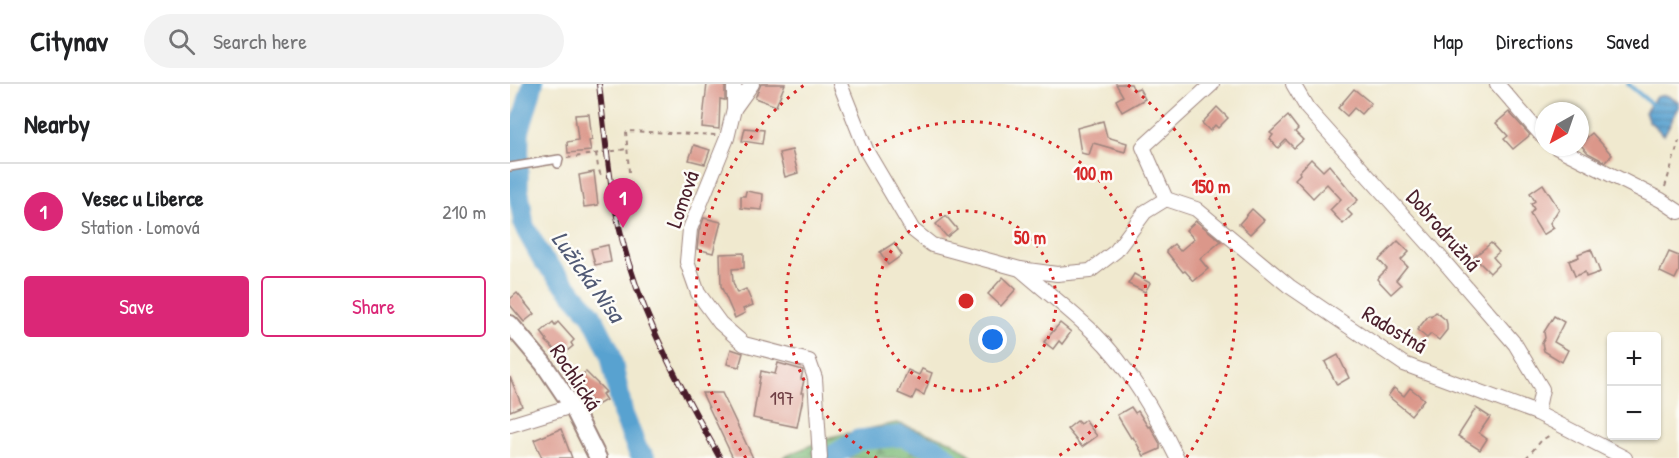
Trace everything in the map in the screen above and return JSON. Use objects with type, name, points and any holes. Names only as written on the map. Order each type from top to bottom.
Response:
[{"type":"street","points":[[734,84],[734,109]]},
{"type":"street","name":"Lomová","points":[[752,84],[734,109],[727,138],[690,230],[687,262],[698,293],[720,323],[744,344],[809,361],[815,378],[819,451]]},
{"type":"street","points":[[840,84],[867,152],[913,230],[932,245],[1020,269],[1057,274],[1090,271],[1116,251],[1145,212],[1166,200],[1143,147],[1212,84]]},
{"type":"street","name":"Dobrodružná","points":[[1293,84],[1307,108],[1515,344],[1542,389],[1537,413]]},
{"type":"street","points":[[1497,84],[1535,128]]},
{"type":"street","points":[[1574,156],[1679,212]]},
{"type":"street","name":"Radostná","points":[[1166,200],[1196,209],[1290,286],[1404,364],[1537,413],[1625,458]]},
{"type":"street","points":[[1020,269],[1094,332],[1116,357],[1137,385],[1178,458]]},
{"type":"street","name":"Rochlická","points":[[510,324],[543,363],[572,405],[598,458]]},
{"type":"street","points":[[510,424],[572,405]]},
{"type":"lane","points":[[510,167],[559,162]]},
{"type":"path","points":[[629,172],[625,133],[628,130],[727,138]]},
{"type":"path","points":[[1661,201],[1679,141]]},
{"type":"path","points":[[559,162],[596,153],[627,149]]},
{"type":"path","points":[[596,153],[601,176]]},
{"type":"path","points":[[1526,458],[1542,440],[1564,427]]},
{"type":"green space","points":[[897,423],[953,442],[974,458],[782,458],[830,437]]},
{"type":"water","points":[[1666,95],[1679,102],[1679,107],[1664,135],[1649,121],[1645,112],[1656,97]]},
{"type":"building","points":[[707,84],[725,84],[725,100],[720,99],[719,129],[702,127]]},
{"type":"building","points":[[761,84],[785,84],[776,106],[755,98]]},
{"type":"building","points":[[1116,84],[1131,84],[1134,90],[1139,88],[1145,99],[1122,112],[1116,100],[1123,96]]},
{"type":"building","points":[[1354,89],[1371,103],[1361,114],[1354,108],[1347,116],[1338,108]]},
{"type":"building","points":[[1217,107],[1228,118],[1218,128],[1215,125],[1210,131],[1202,123]]},
{"type":"building","points":[[1509,112],[1530,135],[1513,149],[1504,139],[1508,136],[1496,123]]},
{"type":"building","points":[[589,114],[591,151],[568,153],[567,142],[578,140],[575,115]]},
{"type":"building","points":[[1288,116],[1298,129],[1295,132],[1303,140],[1294,148],[1286,140],[1278,148],[1270,139],[1273,135],[1270,133]]},
{"type":"building","points":[[1103,121],[1107,137],[1127,143],[1125,152],[1093,143],[1089,155],[1081,153],[1077,128]]},
{"type":"building","points":[[745,128],[764,130],[762,144],[742,141]]},
{"type":"building","points":[[1592,133],[1612,155],[1605,162],[1589,154],[1589,136]]},
{"type":"building","points":[[694,145],[710,150],[705,164],[689,160]]},
{"type":"building","points":[[792,150],[798,173],[785,177],[779,153]]},
{"type":"building","points":[[1311,159],[1323,171],[1329,165],[1358,200],[1347,210],[1352,215],[1343,224],[1330,210],[1341,199],[1327,184],[1313,198],[1295,179]]},
{"type":"building","points":[[594,172],[598,205],[584,207],[579,175]]},
{"type":"building","points":[[1543,184],[1559,209],[1550,223],[1554,228],[1543,235],[1530,214],[1534,209],[1531,204],[1535,201],[1530,193]]},
{"type":"building","points":[[746,191],[763,194],[762,210],[741,208],[741,196],[745,196]]},
{"type":"building","points":[[1252,209],[1264,220],[1250,234],[1239,224]]},
{"type":"building","points":[[946,216],[957,229],[947,237],[936,224]]},
{"type":"building","points":[[704,218],[721,222],[713,253],[697,249],[699,231]]},
{"type":"building","points":[[1196,221],[1221,241],[1200,259],[1208,269],[1194,281],[1185,271],[1183,272],[1166,251],[1174,244],[1180,251],[1194,239],[1186,230]]},
{"type":"building","points":[[1398,241],[1409,252],[1401,260],[1407,266],[1396,280],[1401,285],[1391,294],[1377,279],[1387,269],[1379,260]]},
{"type":"building","points":[[894,243],[902,255],[888,265],[880,252]]},
{"type":"building","points":[[1491,243],[1499,252],[1493,257],[1499,264],[1490,273],[1474,257]]},
{"type":"building","points":[[608,245],[611,262],[595,265],[591,249]]},
{"type":"building","points":[[1591,249],[1600,272],[1586,277],[1585,272],[1575,276],[1569,261],[1579,257],[1578,254]]},
{"type":"building","points":[[1669,252],[1679,256],[1679,271],[1675,279],[1660,272]]},
{"type":"building","points":[[744,253],[744,268],[732,269],[733,282],[737,293],[746,289],[753,305],[743,309],[745,313],[735,318],[721,286],[720,254]]},
{"type":"building","points":[[1134,274],[1150,283],[1145,292],[1128,284]]},
{"type":"building","points":[[1003,277],[1016,289],[1001,306],[988,294]]},
{"type":"building","points":[[517,293],[534,314],[524,322],[510,305],[510,299]]},
{"type":"building","points":[[1436,312],[1446,320],[1447,324],[1447,330],[1439,340],[1431,334],[1427,338],[1417,330],[1429,315],[1431,317]]},
{"type":"building","points":[[1554,316],[1564,322],[1554,342],[1568,350],[1562,362],[1544,351],[1542,343],[1545,338],[1544,332]]},
{"type":"building","points":[[553,322],[555,325],[558,322],[574,340],[571,343],[573,346],[561,356],[546,341],[541,332]]},
{"type":"building","points":[[1060,323],[1071,332],[1062,344],[1059,341],[1053,349],[1044,342]]},
{"type":"building","points":[[731,349],[743,353],[739,367],[727,364]]},
{"type":"building","points":[[1338,355],[1349,378],[1337,385],[1325,362]]},
{"type":"building","points":[[778,363],[803,370],[801,379],[804,380],[801,393],[804,393],[797,427],[753,418],[761,371],[775,374]]},
{"type":"building","points":[[922,369],[932,373],[924,395],[916,391],[912,399],[898,393],[908,370],[919,375]]},
{"type":"building","points":[[586,372],[606,392],[602,394],[606,400],[594,407],[577,377]]},
{"type":"building","points":[[510,377],[522,406],[510,411]]},
{"type":"building","points":[[1394,388],[1404,396],[1410,388],[1424,399],[1411,415],[1388,396]]},
{"type":"building","points":[[702,393],[722,393],[753,458],[733,458]]},
{"type":"building","points":[[1131,407],[1135,413],[1138,411],[1148,427],[1150,426],[1160,444],[1160,449],[1144,456],[1133,437],[1131,438],[1117,415]]},
{"type":"building","points":[[1476,408],[1490,417],[1479,433],[1487,439],[1480,450],[1458,436]]},
{"type":"building","points":[[1085,420],[1097,436],[1082,447],[1067,429],[1077,421],[1080,424]]},
{"type":"building","points":[[561,429],[572,458],[542,458],[534,440]]},
{"type":"waterway","name":"Lužická Nisa","points":[[533,84],[519,132],[518,187],[524,226],[543,260],[591,314],[610,352],[623,414],[638,451],[645,458]]},
{"type":"waterway","points":[[1628,84],[1655,107]]},
{"type":"waterway","name":"Lužická Nisa","points":[[829,458],[858,440],[901,436],[936,449],[948,458]]},
{"type":"railway","points":[[599,84],[613,197],[629,264],[658,339],[720,458]]},
{"type":"place","name":"Vesec u Liberce","points":[[623,228]]}]
